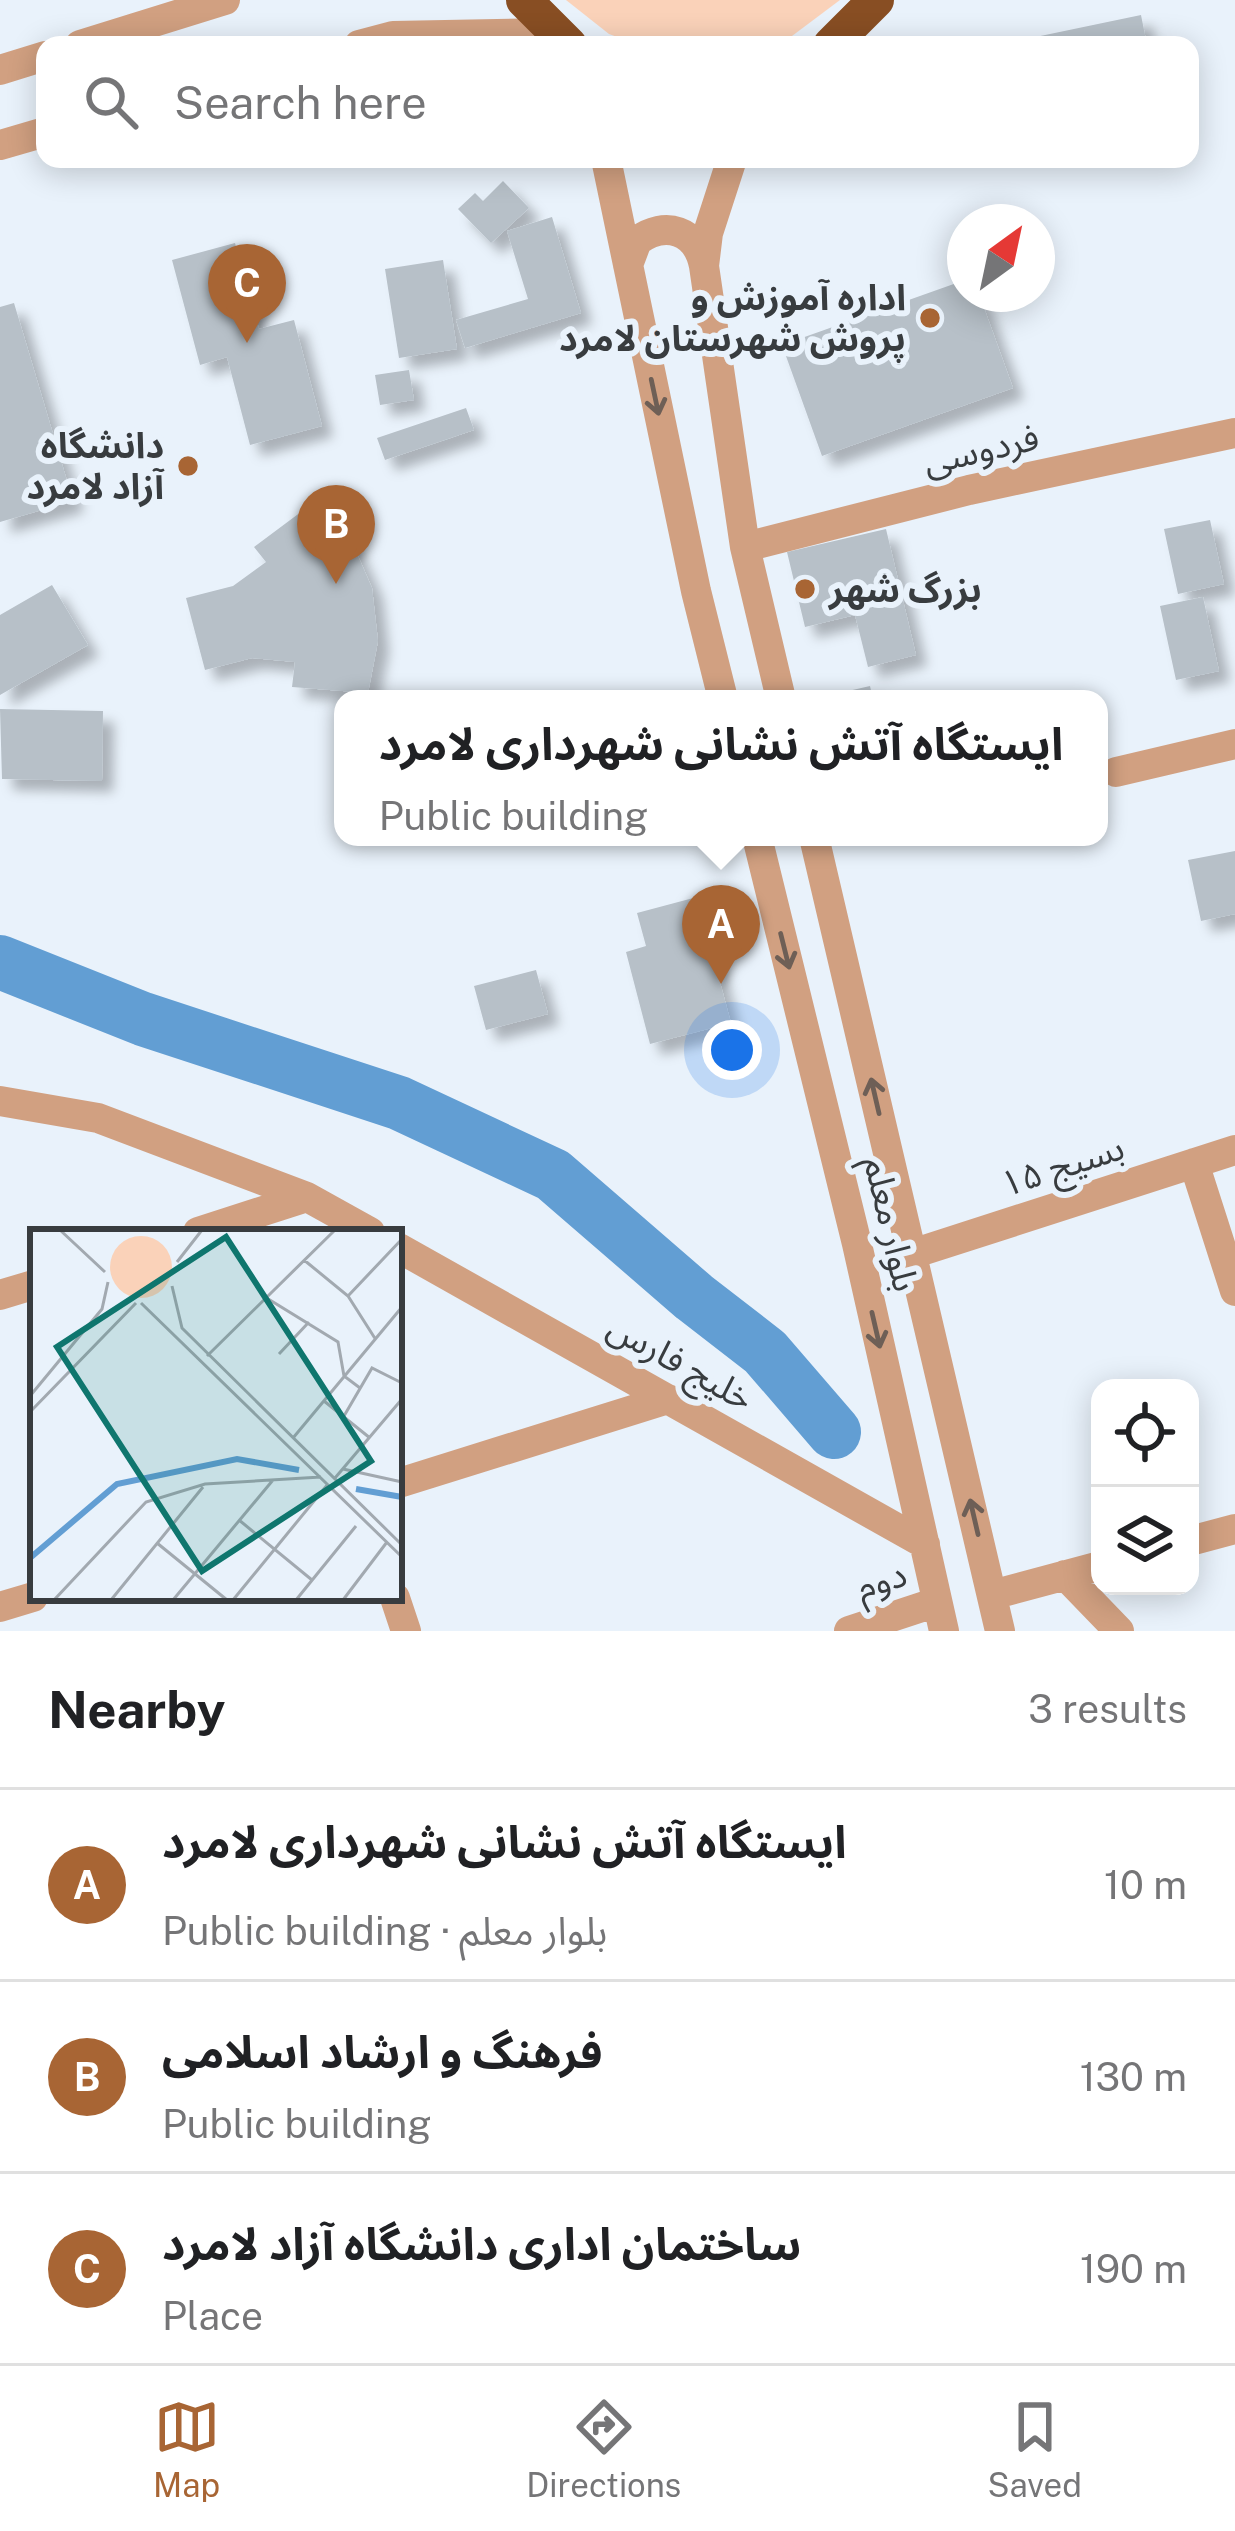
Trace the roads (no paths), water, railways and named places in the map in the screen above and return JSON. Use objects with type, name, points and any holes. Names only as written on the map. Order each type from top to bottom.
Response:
[{"type":"highway","points":[[524,0],[558,36]]},
{"type":"highway","points":[[840,36],[876,0]]},
{"type":"street","points":[[109,36],[224,0]]},
{"type":"street","points":[[0,70],[36,59]]},
{"type":"street","points":[[0,145],[36,135]]},
{"type":"street","points":[[608,168],[721,690]]},
{"type":"street","points":[[704,266],[708,233],[729,168]]},
{"type":"street","points":[[628,266],[637,241],[659,229],[685,234],[702,253],[745,547],[779,690]]},
{"type":"street","name":"فردوسی","points":[[745,547],[969,490],[1235,433]]},
{"type":"street","points":[[1116,772],[1235,744]]},
{"type":"street","name":"بلوار معلم","points":[[759,846],[857,1244],[940,1617]]},
{"type":"street","name":"بلوار معلم","points":[[816,846],[1000,1631]]},
{"type":"street","points":[[0,1101],[98,1118],[308,1197],[365,1229]]},
{"type":"street","name":"بسیج ۱۵","points":[[912,1254],[1235,1150]]},
{"type":"street","points":[[1194,1163],[1235,1291]]},
{"type":"street","points":[[207,1229],[308,1197]]},
{"type":"street","name":"خلیج فارس","points":[[402,1250],[925,1544]]},
{"type":"street","points":[[0,1295],[30,1286]]},
{"type":"street","points":[[402,1482],[668,1399]]},
{"type":"street","points":[[1199,1539],[1235,1529]]},
{"type":"street","points":[[992,1595],[1091,1568]]},
{"type":"street","points":[[1065,1575],[1119,1631]]},
{"type":"street","points":[[0,1607],[30,1598]]},
{"type":"street","points":[[396,1601],[406,1631]]},
{"type":"street","name":"دوم","points":[[849,1631],[940,1617]]},
{"type":"waterway","points":[[0,962],[143,1019],[399,1103],[553,1175],[765,1352],[834,1432]]},
{"type":"place","name":"اداره آموزش و پروش شهرستان لامرد","points":[[930,318]]},
{"type":"place","name":"ساختمان اداری دانشگاه آزاد لامرد","points":[[247,343]]},
{"type":"place","name":"دانشگاه آزاد لامرد","points":[[188,466]]},
{"type":"place","name":"فرهنگ و ارشاد اسلامی","points":[[336,584]]},
{"type":"place","name":"بزرگ شهر","points":[[805,589]]},
{"type":"place","name":"ایستگاه آتش نشانی شهرداری لامرد","points":[[721,984]]}]
